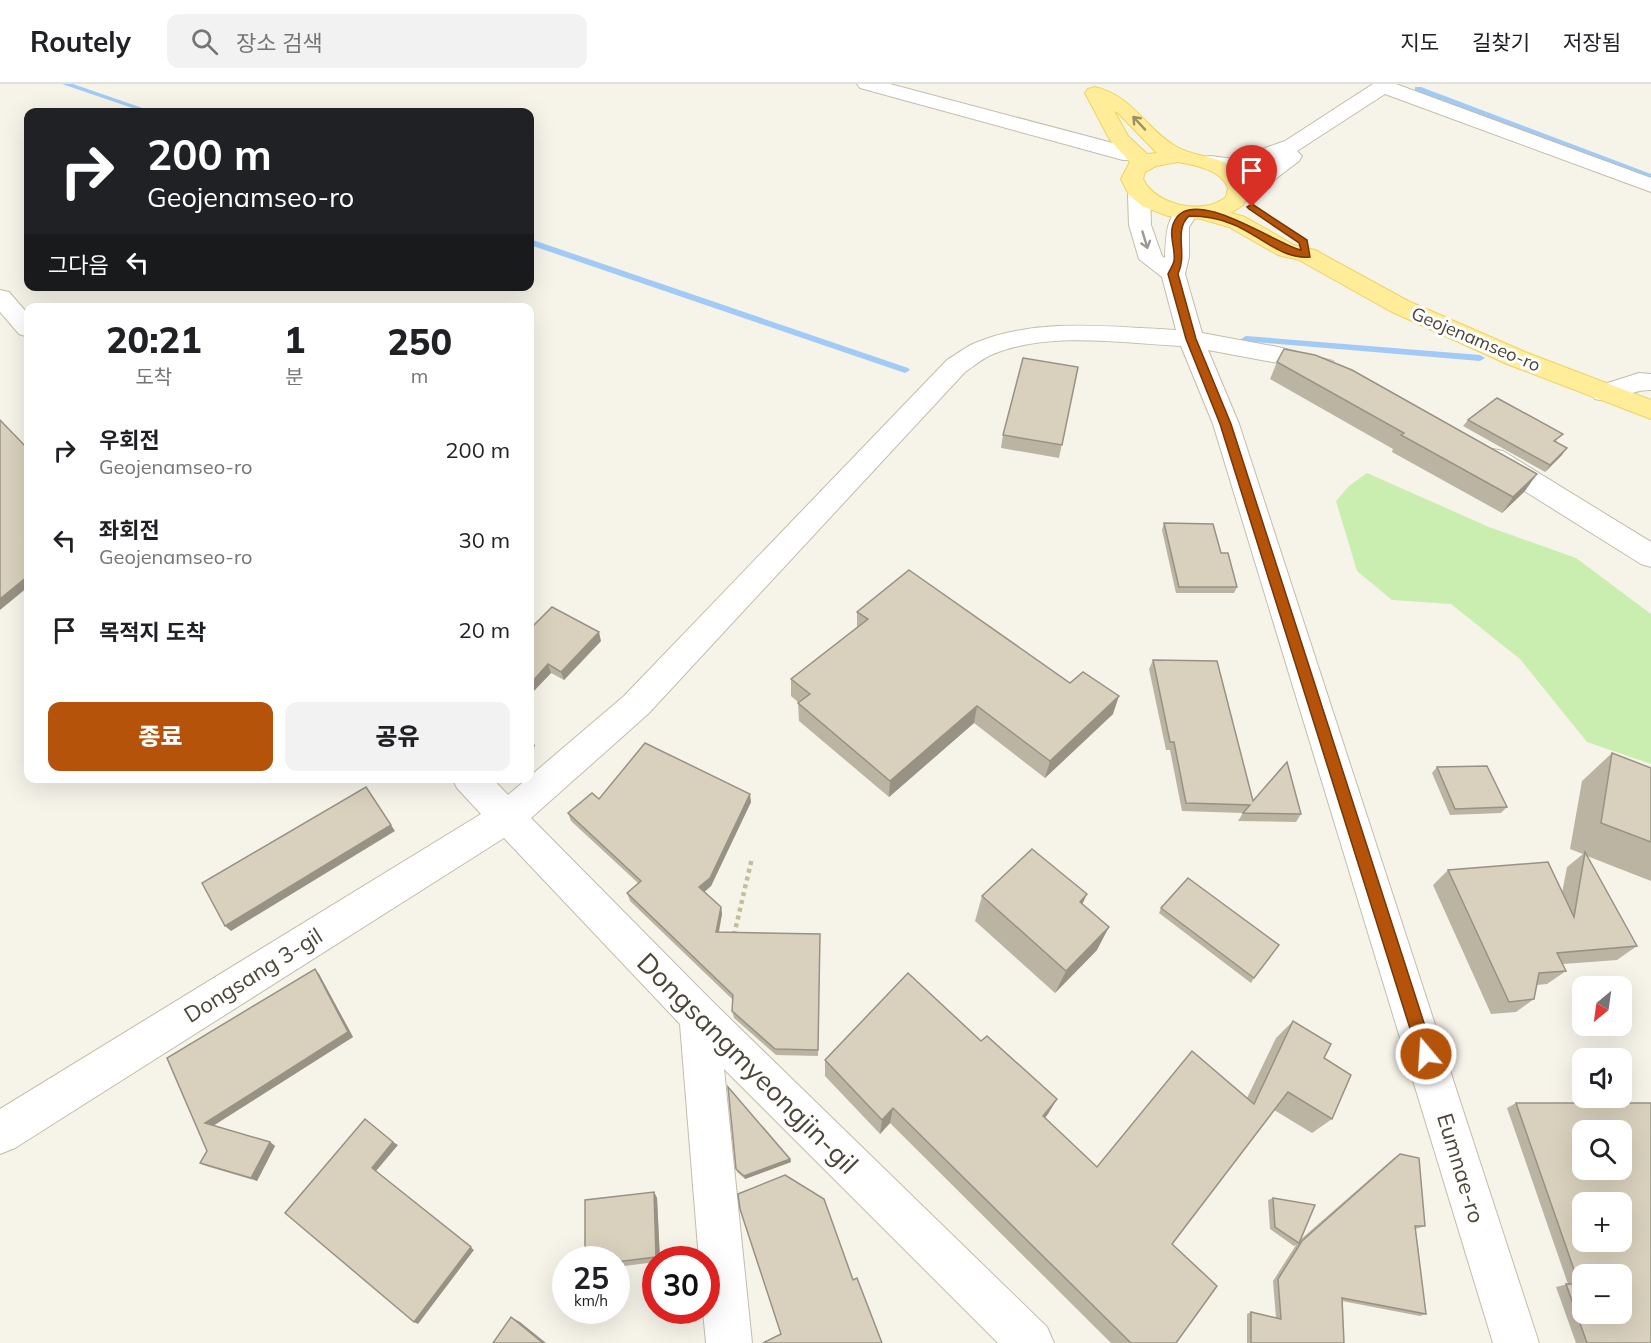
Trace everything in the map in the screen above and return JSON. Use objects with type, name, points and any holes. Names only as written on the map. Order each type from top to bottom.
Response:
[{"type":"main road","points":[[1093,89],[1102,112],[1137,159],[1131,176],[1132,185],[1139,195]]},
{"type":"main road","points":[[1093,89],[1125,109],[1162,147],[1178,156]]},
{"type":"main road","points":[[1137,159],[1178,156],[1211,162],[1234,178],[1239,187],[1238,196],[1231,204],[1196,213]]},
{"type":"main road","name":"Geojenamseo-ro","points":[[1139,195],[1168,210],[1196,213],[1237,222],[1286,250],[1307,255],[1399,306],[1516,358],[1651,410]]},
{"type":"main road","name":"Geojenamseo-ro","points":[[1238,196],[1304,242],[1307,255]]},
{"type":"street","points":[[867,84],[1097,146],[1137,159]]},
{"type":"street","points":[[1211,162],[1234,165],[1254,161],[1271,151],[1292,146],[1384,85],[1651,185]]},
{"type":"street","points":[[1097,146],[1113,140],[1116,133]]},
{"type":"street","points":[[1238,196],[1291,158],[1292,146]]},
{"type":"street","points":[[1139,195],[1140,225],[1151,259],[1173,274]]},
{"type":"street","name":"Eumnae-ro","points":[[1196,213],[1179,220],[1177,228],[1179,261],[1173,274],[1191,339],[1226,424],[1516,1343]]},
{"type":"street","points":[[0,297],[24,324]]},
{"type":"street","name":"Dongsang 3-gil","points":[[0,1133],[507,817],[636,705],[957,366],[983,349],[1029,337],[1074,333],[1191,339],[1314,363],[1344,375]]},
{"type":"street","points":[[1604,393],[1639,381],[1651,382]]},
{"type":"street","points":[[1469,444],[1531,479],[1651,556]]},
{"type":"street","name":"Dongsangmyeongjin-gil","points":[[474,783],[699,1016],[1031,1343]]},
{"type":"street","points":[[699,1016],[729,1343]]},
{"type":"path","points":[[734,938],[752,858]]},
{"type":"green space","points":[[1367,473],[1489,527],[1576,558],[1651,614],[1651,764],[1587,742],[1520,659],[1451,604],[1392,600],[1357,571],[1336,501],[1349,486]]},
{"type":"building","points":[[1284,349],[1315,355],[1352,370],[1537,474],[1513,497],[1277,362]]},
{"type":"building","points":[[1023,358],[1078,367],[1062,445],[1003,435]]},
{"type":"building","points":[[1497,398],[1563,434],[1554,441],[1567,448],[1550,465],[1468,420]]},
{"type":"building","points":[[0,420],[24,445],[24,579],[0,599]]},
{"type":"building","points":[[1164,523],[1213,524],[1221,553],[1228,553],[1237,587],[1179,587]]},
{"type":"building","points":[[909,570],[1070,683],[1083,672],[1119,696],[1050,761],[977,706],[890,781],[798,703],[810,694],[791,679],[868,619],[857,612]]},
{"type":"building","points":[[552,607],[599,632],[561,672],[548,664],[534,680],[534,625]]},
{"type":"building","points":[[1153,660],[1217,661],[1253,801],[1287,762],[1301,814],[1243,813],[1250,805],[1186,803],[1174,742],[1170,742]]},
{"type":"building","points":[[645,743],[750,794],[710,878],[699,887],[721,907],[716,932],[820,934],[818,1050],[775,1049],[732,1011],[733,995],[627,893],[641,881],[568,813],[592,793],[599,799]]},
{"type":"building","points":[[1612,753],[1651,768],[1651,842],[1601,823]]},
{"type":"building","points":[[1487,766],[1507,807],[1455,809],[1437,767]]},
{"type":"building","points":[[366,787],[391,825],[225,926],[202,883]]},
{"type":"building","points":[[1032,849],[1087,894],[1080,902],[1109,927],[1066,971],[982,896]]},
{"type":"building","points":[[1585,852],[1637,946],[1557,953],[1566,971],[1539,973],[1534,999],[1509,1002],[1448,870],[1548,862],[1574,917]]},
{"type":"building","points":[[1188,878],[1279,945],[1254,978],[1161,908]]},
{"type":"building","points":[[315,969],[348,1032],[205,1123],[270,1142],[251,1178],[200,1163],[207,1151],[167,1058]]},
{"type":"building","points":[[908,973],[981,1041],[987,1036],[1057,1099],[1043,1116],[1097,1167],[1192,1051],[1254,1104],[1293,1021],[1331,1044],[1324,1058],[1351,1075],[1332,1119],[1288,1092],[1172,1244],[1217,1286],[1176,1343],[1131,1343],[893,1108],[882,1120],[825,1060]]},
{"type":"building","points":[[728,1087],[790,1159],[744,1176],[736,1169]]},
{"type":"building","points":[[1516,1103],[1572,1103],[1572,1108],[1632,1108],[1632,1103],[1651,1103],[1651,1343],[1587,1343],[1580,1324],[1632,1324],[1632,1264],[1572,1264]]},
{"type":"building","points":[[365,1119],[393,1142],[372,1168],[471,1247],[414,1322],[285,1213]]},
{"type":"building","points":[[1400,1154],[1419,1158],[1425,1226],[1415,1226],[1426,1314],[1342,1298],[1344,1343],[1251,1343],[1251,1312],[1281,1319],[1278,1279],[1302,1241]]},
{"type":"building","points":[[785,1175],[824,1199],[853,1280],[857,1278],[882,1343],[763,1343],[781,1334],[740,1209],[738,1194]]},
{"type":"building","points":[[654,1192],[656,1246],[642,1246],[642,1259],[630,1260],[630,1246],[585,1246],[585,1200]]},
{"type":"building","points":[[1273,1198],[1315,1205],[1299,1243],[1275,1227]]},
{"type":"building","points":[[1566,1284],[1572,1284],[1572,1301]]},
{"type":"building","points":[[511,1317],[543,1343],[493,1343]]},
{"type":"waterway","points":[[66,84],[138,108]]},
{"type":"waterway","points":[[1418,89],[1651,177]]},
{"type":"waterway","points":[[534,243],[905,370]]},
{"type":"waterway","points":[[1246,339],[1480,358]]},
{"type":"route","points":[[1252,207],[1304,242],[1307,255],[1286,250],[1237,222],[1204,213],[1187,213],[1179,220],[1176,235],[1179,261],[1173,274],[1191,339],[1226,424],[1426,1054]]}]
